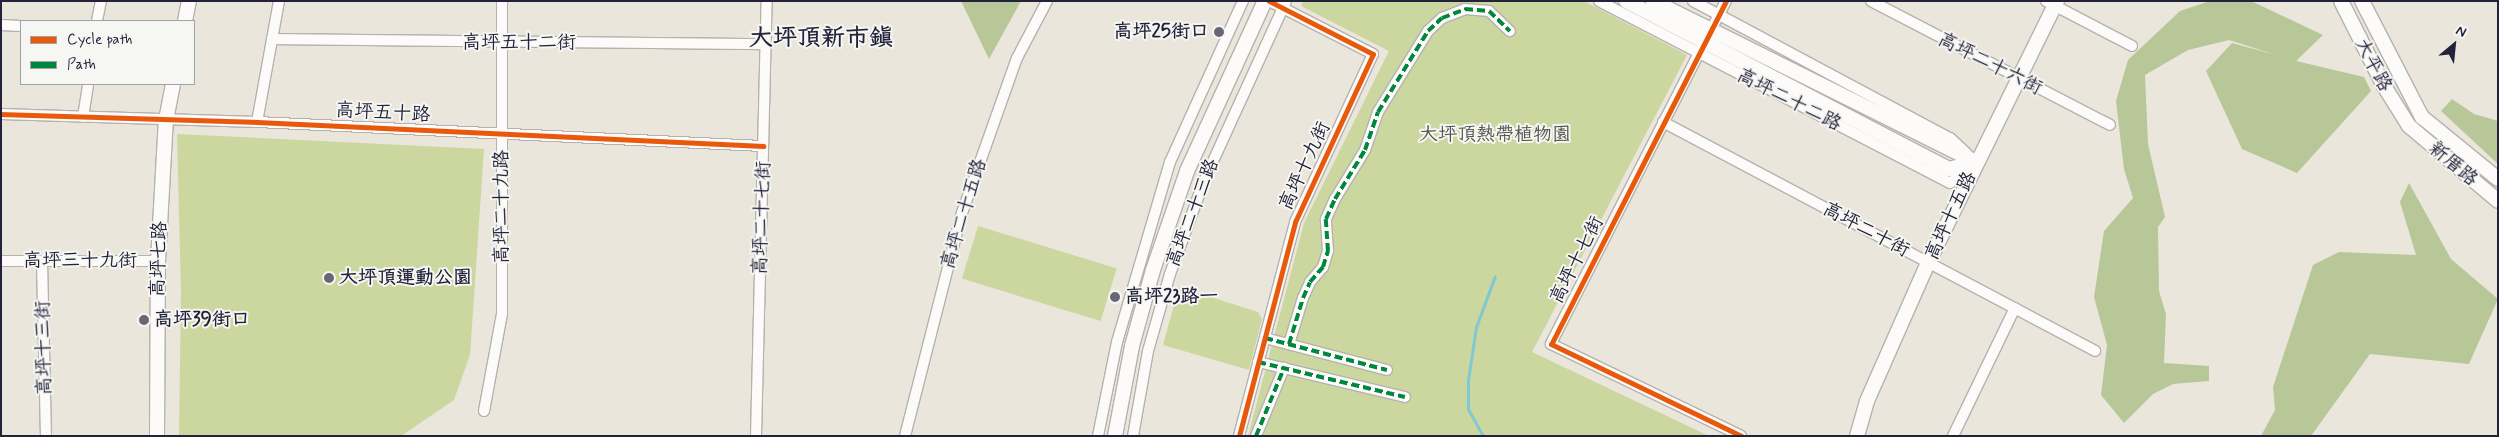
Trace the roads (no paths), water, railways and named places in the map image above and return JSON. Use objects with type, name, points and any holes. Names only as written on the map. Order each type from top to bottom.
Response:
[{"type":"street","points":[[97,20],[101,1]]},
{"type":"street","points":[[185,20],[189,1]]},
{"type":"street","points":[[257,122],[279,1]]},
{"type":"street","name":"高坪二十九路","points":[[484,411],[502,314],[502,1]]},
{"type":"street","name":"高坪二十七街","points":[[756,436],[767,1]]},
{"type":"street","name":"高坪二十五路","points":[[905,436],[962,213],[1017,58],[1047,1]]},
{"type":"street","name":"高坪二十三路","points":[[1098,436],[1117,342],[1170,162],[1244,1]]},
{"type":"street","name":"高坪二十三路","points":[[1115,436],[1132,346],[1153,270],[1187,171],[1265,1]]},
{"type":"street","name":"高坪十九街","points":[[1239,436],[1295,222],[1373,54],[1284,4],[1269,1]]},
{"type":"street","name":"高坪二十二路","points":[[1599,1],[1704,42],[1976,162],[1950,183],[1704,42],[1626,1]]},
{"type":"street","name":"高坪二十二路","points":[[1653,1],[1704,42]]},
{"type":"street","points":[[1693,1],[1950,138],[1976,162]]},
{"type":"street","name":"高坪十七街","points":[[1726,1],[1551,344],[1741,436]]},
{"type":"street","name":"高坪二十六街","points":[[1871,1],[2110,125]]},
{"type":"street","name":"大平路","points":[[2341,1],[2384,86],[2410,126]]},
{"type":"street","name":"大平路","points":[[2362,1],[2422,117]]},
{"type":"street","points":[[2053,3],[2132,46]]},
{"type":"street","name":"高坪十五路","points":[[1857,436],[1867,401],[1928,263],[2053,3]]},
{"type":"street","name":"高坪二十三路","points":[[1133,436],[1148,351],[1170,274],[1204,181],[1284,4]]},
{"type":"street","points":[[1289,344],[1307,290],[1323,267],[1328,251],[1326,218],[1335,199],[1366,150],[1378,112],[1428,31],[1442,18],[1465,9],[1489,11],[1510,31]]},
{"type":"street","points":[[1,25],[20,26]]},
{"type":"street","name":"高坪五十二街","points":[[272,39],[502,43],[766,44]]},
{"type":"street","points":[[83,117],[88,85]]},
{"type":"street","name":"高坪七路","points":[[157,436],[158,261],[166,120],[173,85]]},
{"type":"street","name":"高坪五十路","points":[[1,114],[257,122],[764,146]]},
{"type":"street","name":"新厝路","points":[[2422,117],[2498,179]]},
{"type":"street","name":"高坪二十街","points":[[1663,122],[2095,351]]},
{"type":"street","name":"新厝路","points":[[2410,126],[2498,201]]},
{"type":"street","name":"高坪三十九街","points":[[1,261],[158,261]]},
{"type":"street","name":"高坪十三街","points":[[42,261],[46,436]]},
{"type":"street","points":[[1953,436],[2015,308]]},
{"type":"street","points":[[1265,338],[1388,370]]},
{"type":"street","points":[[1258,362],[1405,397]]},
{"type":"street","points":[[1256,436],[1284,368]]},
{"type":"waterway","points":[[1483,436],[1468,409],[1468,380],[1476,327],[1495,276]]},
{"type":"place","name":"高坪25街口","points":[[1219,32]]},
{"type":"place","name":"大坪頂運動公園","points":[[329,278]]},
{"type":"place","name":"高坪23路一","points":[[1115,297]]},
{"type":"place","name":"高坪39街口","points":[[144,320]]},
{"type":"district","name":"大坪頂新市鎮","points":[[821,39]]},
{"type":"park label","name":"大坪頂熱帶植物園","points":[[1495,135]]}]
